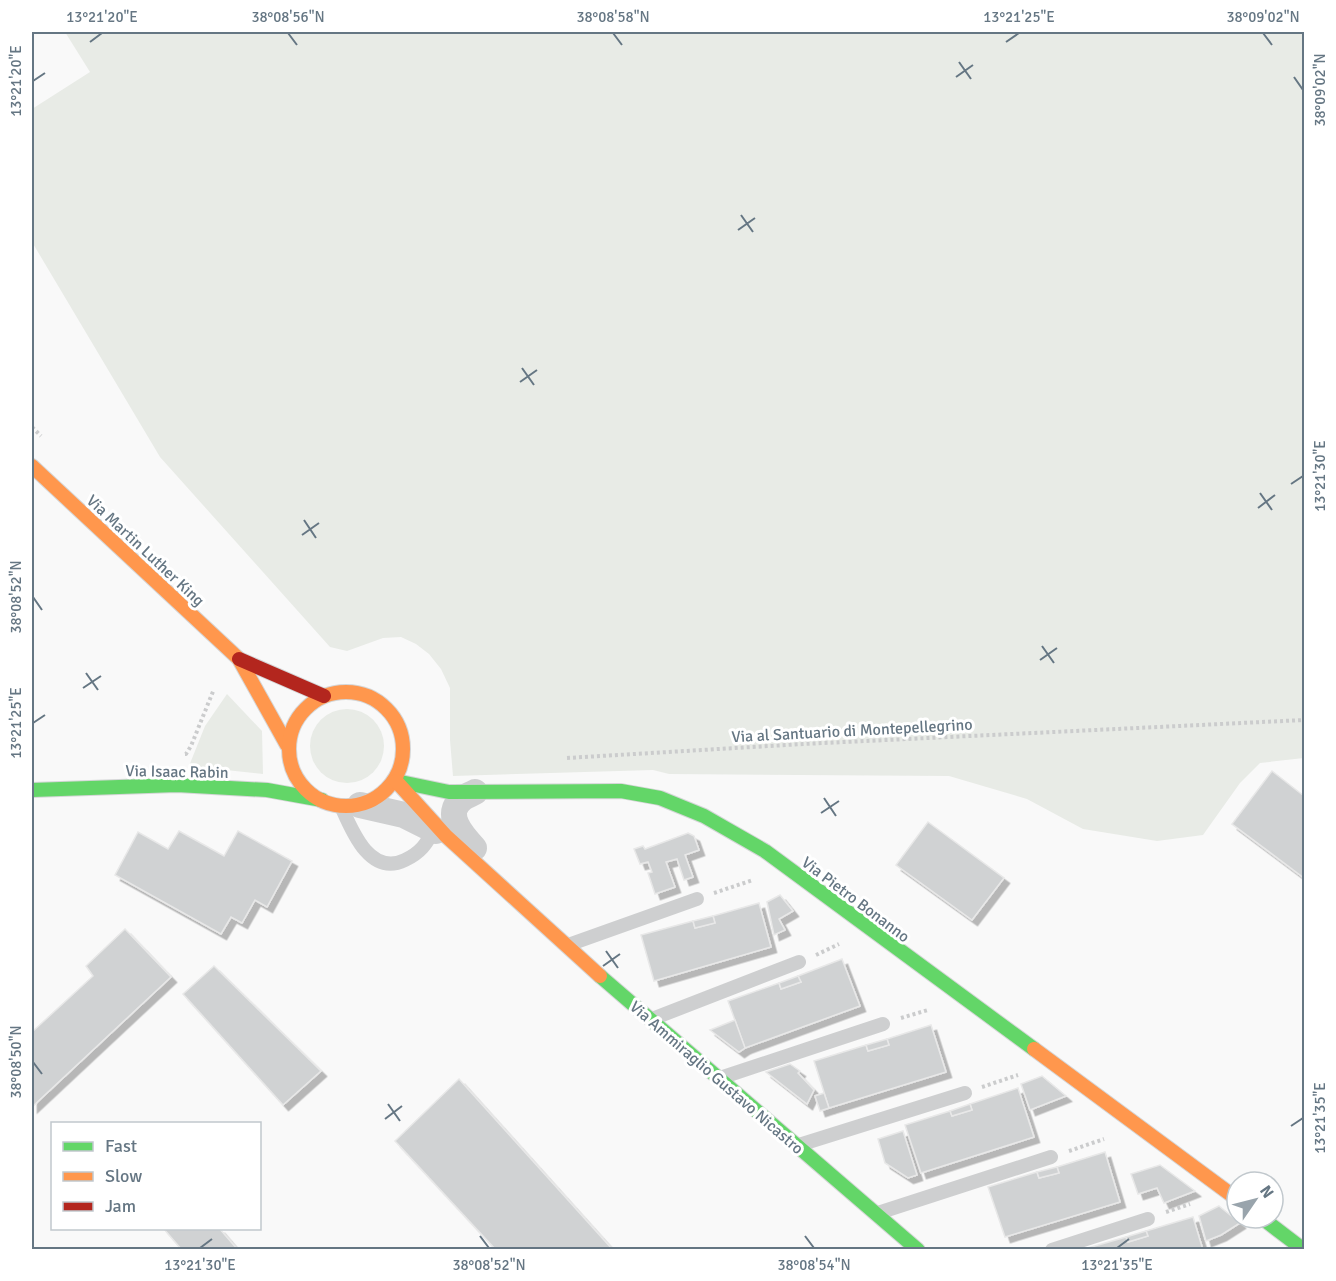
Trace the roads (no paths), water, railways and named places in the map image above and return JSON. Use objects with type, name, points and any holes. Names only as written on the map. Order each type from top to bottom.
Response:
[{"type":"street","name":"Via Martin Luther King","points":[[32,466],[239,658],[287,745]]},
{"type":"street","name":"Via Martin Luther King","points":[[239,658],[324,696]]},
{"type":"street","points":[[343,692],[359,694],[375,700],[388,712],[400,731],[404,750],[402,768],[396,781],[378,799],[350,805],[322,800],[302,784],[290,762],[287,745],[292,726],[312,702],[324,696],[343,692]]},
{"type":"street","name":"Via Pietro Bonanno","points":[[396,781],[449,792],[621,791],[660,798],[704,816],[765,851],[1225,1191]]},
{"type":"street","name":"Via Ammiraglio Gustavo Nicastro","points":[[396,781],[440,833],[650,1020],[918,1250]]},
{"type":"street","name":"Via Isaac Rabin","points":[[32,790],[177,785],[267,790],[322,800]]},
{"type":"street","name":"Via Ammiraglio Gustavo Nicastro","points":[[476,792],[462,799],[455,808],[454,819],[461,834],[518,901]]},
{"type":"street","name":"Via Ammiraglio Gustavo Nicastro","points":[[350,805],[404,815],[440,833]]},
{"type":"street","points":[[1278,1230],[1304,1250]]},
{"type":"lane","points":[[350,805],[352,829],[361,846],[374,859],[391,865],[415,855],[440,833]]},
{"type":"lane","points":[[566,946],[697,899]]},
{"type":"lane","points":[[650,1020],[799,962]]},
{"type":"lane","points":[[718,1079],[883,1024]]},
{"type":"lane","points":[[797,1146],[965,1093]]},
{"type":"lane","points":[[876,1214],[1051,1157]]},
{"type":"lane","points":[[1052,1250],[1148,1219]]}]
